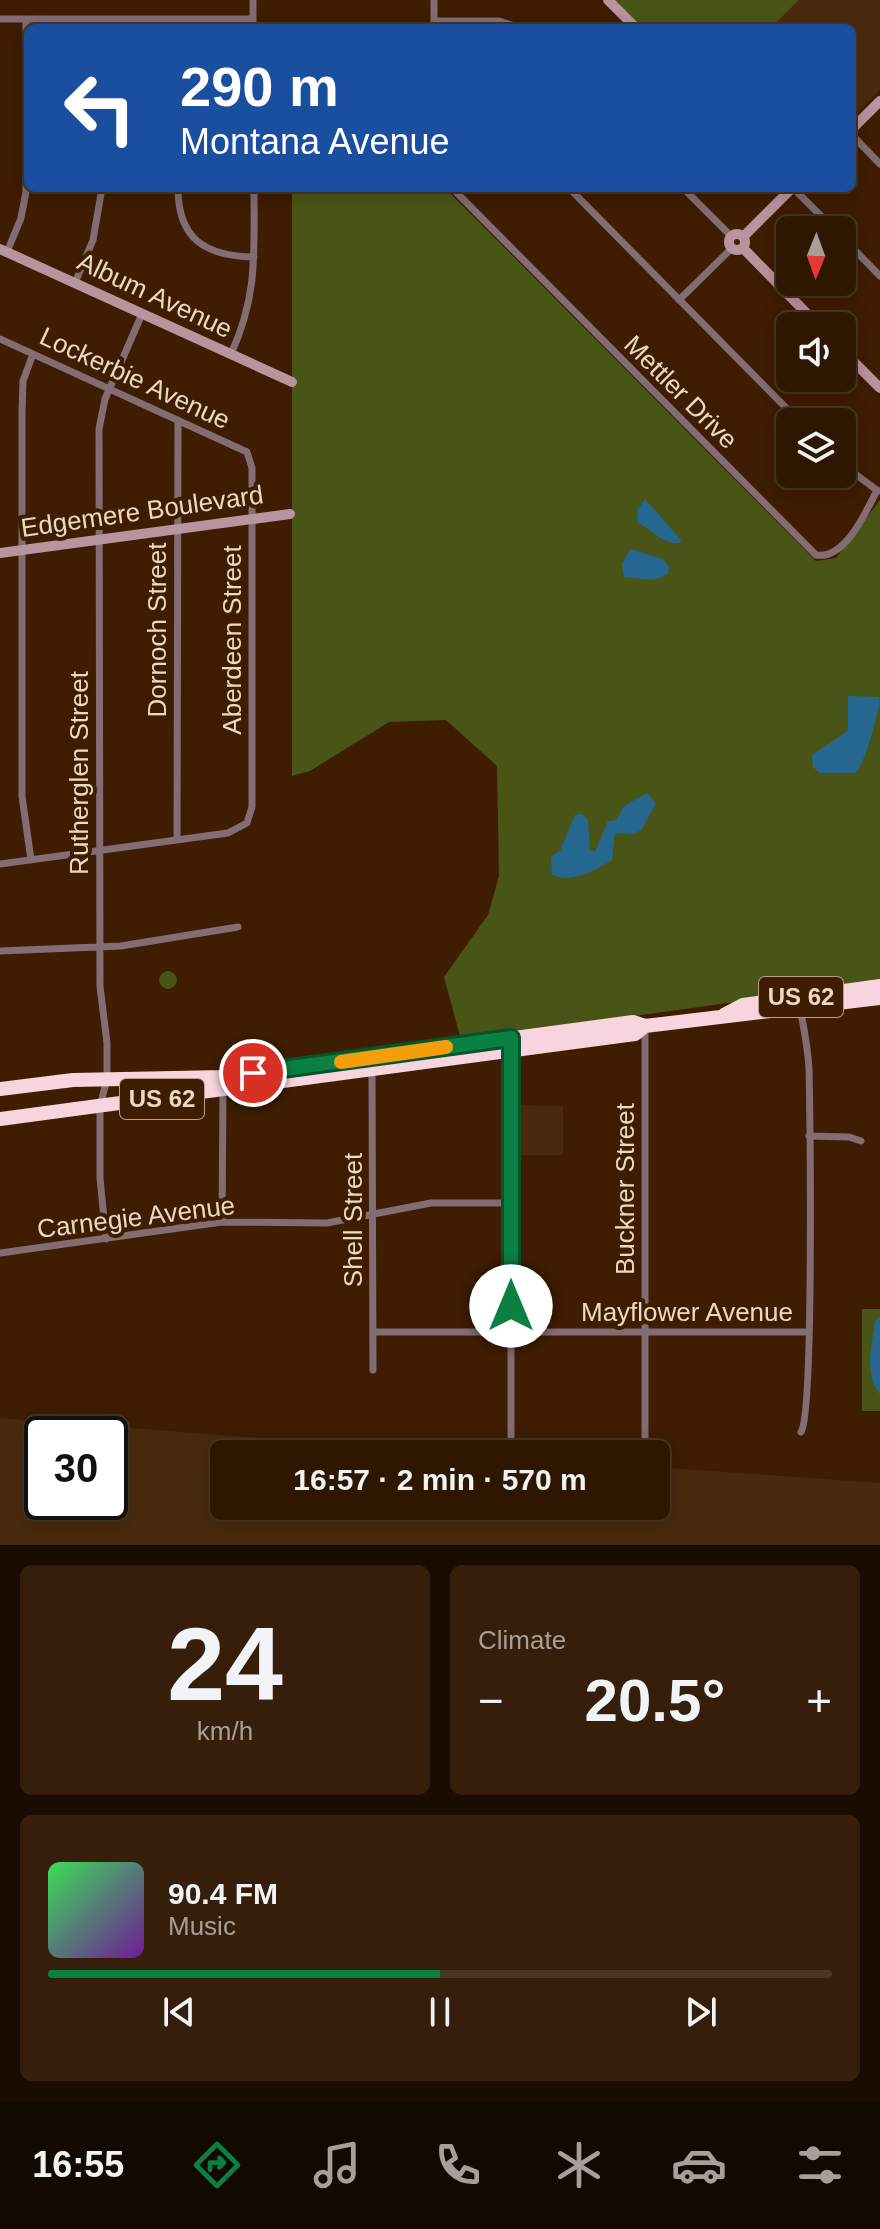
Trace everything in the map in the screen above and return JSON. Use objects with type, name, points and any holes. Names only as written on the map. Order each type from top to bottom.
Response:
[{"type":"highway","name":"US 62","points":[[0,1119],[372,1070],[633,1022],[645,1026],[727,1014],[743,1005],[880,989]]},
{"type":"highway","points":[[727,1014],[800,1006],[880,989]]},
{"type":"highway","name":"US 62","points":[[800,1006],[880,998]]},
{"type":"highway","name":"US 62","points":[[0,1089],[107,1079],[224,1077],[511,1045]]},
{"type":"street","points":[[253,0],[253,24]]},
{"type":"street","points":[[434,0],[434,24],[499,21],[508,24]]},
{"type":"street","points":[[608,0],[632,24]]},
{"type":"street","points":[[102,18],[102,24]]},
{"type":"street","points":[[0,19],[253,19]]},
{"type":"street","points":[[26,19],[26,24]]},
{"type":"street","points":[[177,19],[177,24]]},
{"type":"street","points":[[856,125],[880,101]]},
{"type":"street","points":[[856,139],[880,164]]},
{"type":"street","points":[[3,250],[21,218],[26,192]]},
{"type":"street","points":[[75,283],[97,225],[101,192]]},
{"type":"street","points":[[178,192],[179,211],[195,239],[223,256],[254,257]]},
{"type":"street","points":[[231,354],[250,305],[254,192]]},
{"type":"street","name":"Mettler Drive","points":[[456,192],[816,555],[828,556],[837,550],[879,491]]},
{"type":"street","points":[[573,192],[786,408]]},
{"type":"street","points":[[687,192],[805,312]]},
{"type":"street","points":[[679,300],[789,192]]},
{"type":"street","points":[[797,192],[821,216]]},
{"type":"street","name":"Album Avenue","points":[[3,250],[292,382]]},
{"type":"street","points":[[856,251],[880,276]]},
{"type":"street","name":"Rutherglen Street","points":[[106,1239],[100,1178],[100,1106],[107,1079],[107,1043],[99,948],[99,429],[109,388],[142,314]]},
{"type":"street","name":"Lockerbie Avenue","points":[[0,339],[247,452],[250,457]]},
{"type":"street","points":[[31,860],[22,796],[22,550],[23,381],[33,354]]},
{"type":"street","points":[[856,364],[880,388]]},
{"type":"street","name":"Dornoch Street","points":[[177,840],[178,420]]},
{"type":"street","name":"Aberdeen Street","points":[[177,840],[235,832],[247,823],[252,807],[250,457]]},
{"type":"street","points":[[856,474],[879,491]]},
{"type":"street","name":"Edgemere Boulevard","points":[[0,553],[290,514]]},
{"type":"street","points":[[0,864],[177,840]]},
{"type":"street","points":[[0,951],[99,948],[198,936],[238,927]]},
{"type":"street","points":[[800,1006],[809,1070],[806,1424],[801,1432]]},
{"type":"street","name":"Buckner Street","points":[[645,1026],[645,1440]]},
{"type":"street","points":[[511,1045],[511,1438]]},
{"type":"street","name":"Shell Street","points":[[372,1070],[373,1370]]},
{"type":"street","points":[[222,1222],[223,1092]]},
{"type":"street","points":[[809,1136],[849,1137],[861,1141]]},
{"type":"street","name":"Carnegie Avenue","points":[[0,1253],[222,1222],[327,1223],[431,1203],[511,1203]]},
{"type":"street","name":"Mayflower Avenue","points":[[373,1332],[808,1332]]},
{"type":"shaded area","points":[[799,0],[880,0],[880,90],[856,114],[856,24],[775,24]]},
{"type":"shaded area","points":[[520,1105],[563,1106],[563,1155],[519,1155]]},
{"type":"shaded area","points":[[0,1418],[24,1420],[24,1520],[128,1520],[128,1428],[285,1440],[210,1440],[210,1520],[670,1520],[670,1468],[880,1483],[880,1545],[0,1545]]},
{"type":"green space","points":[[614,0],[799,0],[775,24],[638,24]]},
{"type":"green space","points":[[292,192],[449,192],[816,561],[836,558],[880,500],[880,982],[461,1040],[444,977],[488,915],[499,876],[497,766],[446,720],[389,722],[310,771],[292,776]]},
{"type":"green space","points":[[168,971],[175,973],[175,987],[168,989],[161,987],[159,980],[161,973]]},
{"type":"green space","points":[[862,1309],[880,1309],[880,1411],[862,1411]]},
{"type":"water","points":[[645,499],[681,540],[680,543],[663,539],[638,523],[637,511]]},
{"type":"water","points":[[630,549],[663,559],[669,567],[668,574],[654,580],[624,577],[622,564]]},
{"type":"water","points":[[848,696],[880,697],[867,750],[855,773],[820,773],[813,767],[812,755],[848,731]]},
{"type":"water","points":[[647,793],[656,803],[642,829],[635,834],[615,833],[612,860],[574,877],[552,874],[551,857],[560,851],[575,815],[582,814],[588,820],[590,849],[595,852],[608,821],[616,820],[624,806]]},
{"type":"water","points":[[880,1317],[880,1394],[872,1378],[870,1359],[875,1321]]},
{"type":"slow traffic","points":[[341,1062],[446,1047]]},
{"type":"route","points":[[253,1073],[511,1038],[511,1306]]}]
